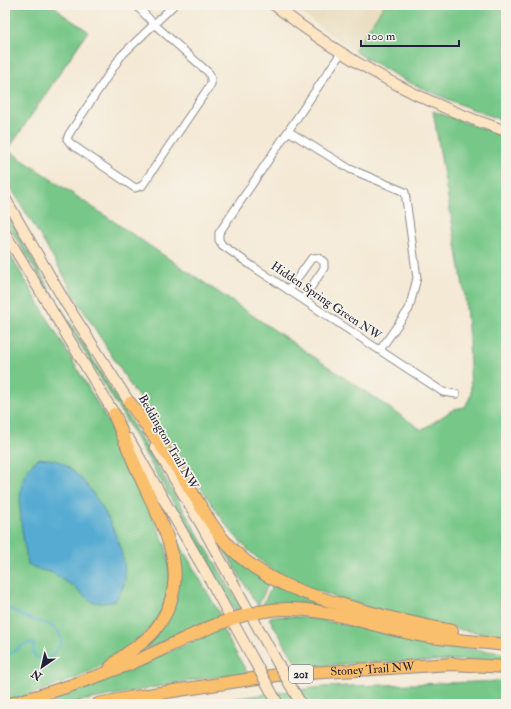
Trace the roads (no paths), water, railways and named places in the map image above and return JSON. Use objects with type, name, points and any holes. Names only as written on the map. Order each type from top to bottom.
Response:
[{"type":"highway","points":[[130,403],[231,549],[263,574],[291,588],[364,611],[404,622],[506,642]]},
{"type":"highway","points":[[106,672],[113,664],[154,632],[171,602],[175,578],[173,556],[165,529],[114,414]]},
{"type":"highway","points":[[10,704],[74,684],[127,665],[206,629],[251,614],[270,610],[302,610],[340,616],[426,636],[506,645]]},
{"type":"highway","name":"Stoney Trail NW","points":[[98,704],[277,675],[452,664],[506,667]]},
{"type":"main road","points":[[274,5],[341,53],[371,71],[453,112],[506,131]]},
{"type":"main road","name":"Beddington Trail NW","points":[[5,198],[65,302],[130,403],[301,704]]},
{"type":"main road","points":[[5,233],[114,414],[210,580],[278,704]]},
{"type":"street","points":[[136,5],[154,24],[209,73],[211,84],[142,186],[135,188],[71,144],[67,139],[121,56],[154,24],[174,5]]},
{"type":"street","name":"Hidden Spring Green NW","points":[[288,131],[350,169],[405,192],[417,278],[409,309],[380,350],[222,245],[219,240],[219,233],[288,131],[341,53]]},
{"type":"street","points":[[289,290],[311,259],[315,257],[320,258],[324,262],[324,268],[303,299]]},
{"type":"street","points":[[380,350],[443,392],[456,394]]},
{"type":"water","points":[[39,458],[58,461],[72,470],[84,482],[105,513],[114,530],[124,563],[125,581],[122,590],[115,601],[103,603],[92,602],[73,586],[51,572],[40,570],[28,564],[20,516],[21,491],[23,479],[28,469]]},
{"type":"waterway","points":[[5,607],[25,617],[52,626],[56,629],[61,638],[61,644],[49,659],[36,657],[33,653],[34,644],[30,643],[23,645],[5,658]]}]
